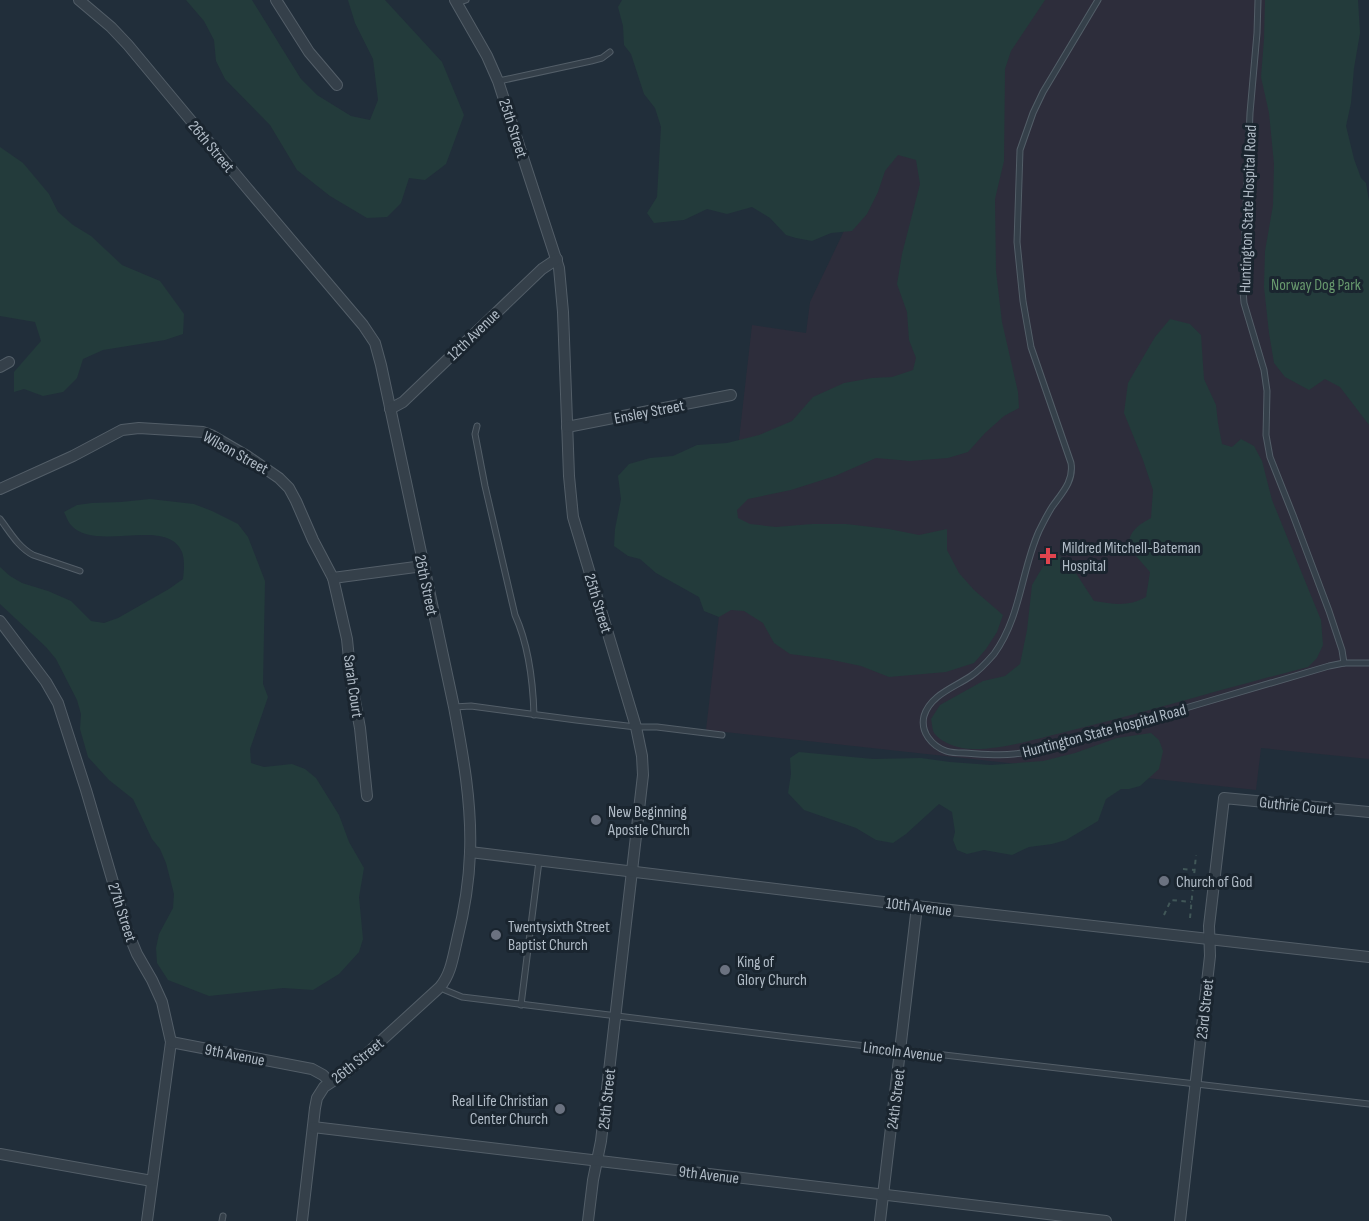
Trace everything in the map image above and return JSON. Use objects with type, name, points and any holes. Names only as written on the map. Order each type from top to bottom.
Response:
[{"type":"street","name":"26th Street","points":[[79,0],[128,45],[375,342],[454,707],[466,779],[470,852],[466,897],[450,969],[442,989],[348,1071],[320,1091],[312,1127],[302,1221]]},
{"type":"street","points":[[276,0],[309,52],[337,85]]},
{"type":"street","name":"25th Street","points":[[459,1],[498,81],[557,259],[563,302],[567,427],[573,517],[636,727],[642,756],[643,775],[601,1141],[593,1179],[588,1221]]},
{"type":"street","name":"12th Avenue","points":[[390,409],[403,402],[542,269],[557,259]]},
{"type":"street","name":"Ensley Street","points":[[567,427],[731,395]]},
{"type":"street","name":"Wilson Street","points":[[0,489],[73,456],[122,430],[139,428],[203,432],[247,456],[279,478],[289,488],[333,578]]},
{"type":"street","points":[[333,578],[423,566]]},
{"type":"street","name":"Sarah Court","points":[[333,578],[347,639],[351,679],[360,728],[366,796]]},
{"type":"street","name":"27th Street","points":[[0,621],[46,682],[58,703],[127,930],[162,1002],[171,1042],[147,1221]]},
{"type":"street","name":"Guthrie Court","points":[[1224,798],[1369,813]]},
{"type":"street","name":"23rd Street","points":[[1180,1221],[1210,956],[1209,920],[1224,798]]},
{"type":"street","name":"10th Avenue","points":[[470,852],[1369,957]]},
{"type":"street","name":"24th Street","points":[[880,1221],[917,906]]},
{"type":"street","name":"9th Avenue","points":[[171,1042],[312,1069],[330,1082]]},
{"type":"street","name":"9th Avenue","points":[[312,1127],[1106,1221]]},
{"type":"street","points":[[0,1154],[152,1181]]},
{"type":"lane","name":"Huntington State Hospital Road","points":[[1098,0],[1043,92],[1033,113],[1020,154],[1017,242],[1023,301],[1032,347],[1073,471],[1071,479],[1037,535],[1026,566],[1015,614],[1003,639],[981,669],[931,703],[924,715],[924,729],[928,737],[946,751],[955,753],[998,755],[1029,752],[1344,663],[1334,626],[1270,457],[1266,435],[1267,391],[1264,370],[1244,303],[1250,113],[1258,0]]},
{"type":"lane","points":[[498,81],[591,61],[610,52]]},
{"type":"lane","points":[[477,426],[475,434],[485,486],[512,604],[526,648],[534,715]]},
{"type":"lane","points":[[0,519],[26,551],[80,571]]},
{"type":"lane","points":[[1344,663],[1369,663]]},
{"type":"lane","points":[[454,707],[471,706],[636,727],[657,727],[722,735]]},
{"type":"lane","points":[[521,1005],[539,861]]},
{"type":"lane","name":"Lincoln Avenue","points":[[442,989],[462,997],[521,1005],[1369,1104]]},
{"type":"path","points":[[1190,918],[1196,855]]},
{"type":"path","points":[[1183,869],[1194,870]]},
{"type":"path","points":[[1164,915],[1171,900],[1191,902]]},
{"type":"shaded area","name":"Mildred Mitchell-Bateman Hospital","points":[[937,0],[1283,0],[1369,382],[1369,759],[1261,748],[1256,790],[706,730],[752,325],[806,333],[810,302],[865,187]]},
{"type":"green space","points":[[186,0],[252,0],[301,79],[317,95],[351,116],[370,120],[378,100],[373,59],[355,23],[348,0],[385,0],[442,62],[464,115],[446,164],[425,180],[409,178],[401,203],[387,217],[367,218],[330,196],[297,170],[270,125],[225,79],[216,61],[214,40],[204,21]]},
{"type":"green space","points":[[622,0],[1045,0],[1011,51],[1005,69],[1004,161],[995,199],[996,271],[1002,322],[1018,392],[1019,408],[1004,416],[968,452],[948,458],[910,461],[876,458],[835,476],[791,490],[748,499],[737,510],[738,518],[750,524],[776,527],[846,524],[919,535],[947,529],[947,550],[959,573],[974,590],[1003,615],[997,632],[974,663],[946,672],[889,677],[861,666],[790,654],[774,643],[763,623],[744,611],[731,610],[719,617],[704,611],[699,597],[656,573],[640,559],[628,556],[614,546],[621,499],[618,476],[629,464],[650,458],[673,456],[697,445],[727,443],[759,435],[792,421],[813,397],[844,383],[892,377],[913,370],[916,358],[909,340],[907,312],[897,284],[902,254],[920,184],[916,160],[898,155],[885,171],[867,214],[852,231],[831,233],[812,241],[786,235],[770,218],[752,207],[727,214],[707,209],[684,220],[654,223],[647,213],[657,197],[661,127],[655,108],[644,94],[631,54],[624,45],[623,26],[618,7]]},
{"type":"green space","name":"Norway Dog Park","points":[[1265,0],[1358,0],[1360,33],[1346,126],[1354,159],[1361,178],[1366,183],[1369,201],[1369,425],[1340,387],[1325,379],[1309,390],[1285,377],[1274,363],[1264,287],[1265,251],[1273,205],[1274,164],[1269,113],[1261,77]]},
{"type":"green space","points":[[0,147],[23,163],[49,194],[58,212],[73,225],[91,236],[122,265],[160,281],[184,314],[183,334],[165,340],[103,350],[83,359],[77,378],[63,392],[43,396],[24,389],[14,392],[14,372],[41,341],[35,322],[0,316]]},
{"type":"green space","points":[[1170,319],[1190,324],[1201,335],[1204,379],[1216,405],[1222,444],[1232,447],[1241,439],[1254,446],[1262,461],[1272,500],[1321,620],[1323,645],[1317,658],[1308,667],[1024,742],[985,749],[958,747],[947,743],[934,733],[932,728],[931,719],[940,705],[983,681],[1005,676],[1020,664],[1027,630],[1032,585],[1052,551],[1068,561],[1094,601],[1127,603],[1146,597],[1150,572],[1128,547],[1130,536],[1135,529],[1151,518],[1153,490],[1124,413],[1128,383],[1155,337]]},
{"type":"green space","points":[[150,499],[194,504],[238,524],[248,537],[265,581],[263,684],[268,697],[250,749],[251,763],[264,767],[292,764],[305,769],[316,778],[339,815],[349,842],[364,868],[359,897],[363,939],[359,952],[339,974],[313,990],[283,988],[209,996],[168,980],[157,963],[156,948],[159,934],[173,908],[174,894],[160,849],[152,839],[133,799],[109,780],[88,757],[80,729],[81,714],[77,700],[56,659],[0,604],[0,567],[22,583],[71,601],[91,621],[104,623],[118,618],[169,589],[183,579],[183,555],[174,542],[162,537],[147,535],[96,536],[82,533],[71,525],[64,512],[77,505]]},
{"type":"green space","points":[[1151,733],[1159,740],[1163,751],[1159,769],[1140,786],[1121,789],[1106,799],[1098,821],[1066,840],[1029,847],[1012,855],[984,850],[967,854],[957,850],[953,840],[955,832],[952,812],[939,804],[893,843],[876,840],[856,828],[804,810],[788,793],[791,774],[790,758],[799,752],[873,759],[921,758],[991,765],[1043,761],[1075,753],[1117,738]]},
{"type":"place","name":"Mildred Mitchell-Bateman Hospital","points":[[1048,556]]},
{"type":"place","name":"New Beginning Apostle Church","points":[[596,820]]},
{"type":"place","name":"Church of God","points":[[1164,881]]},
{"type":"place","name":"Twentysixth Street Baptist Church","points":[[496,935]]},
{"type":"place","name":"King of Glory Church","points":[[725,970]]},
{"type":"place","name":"Real Life Christian Center Church","points":[[560,1109]]}]
